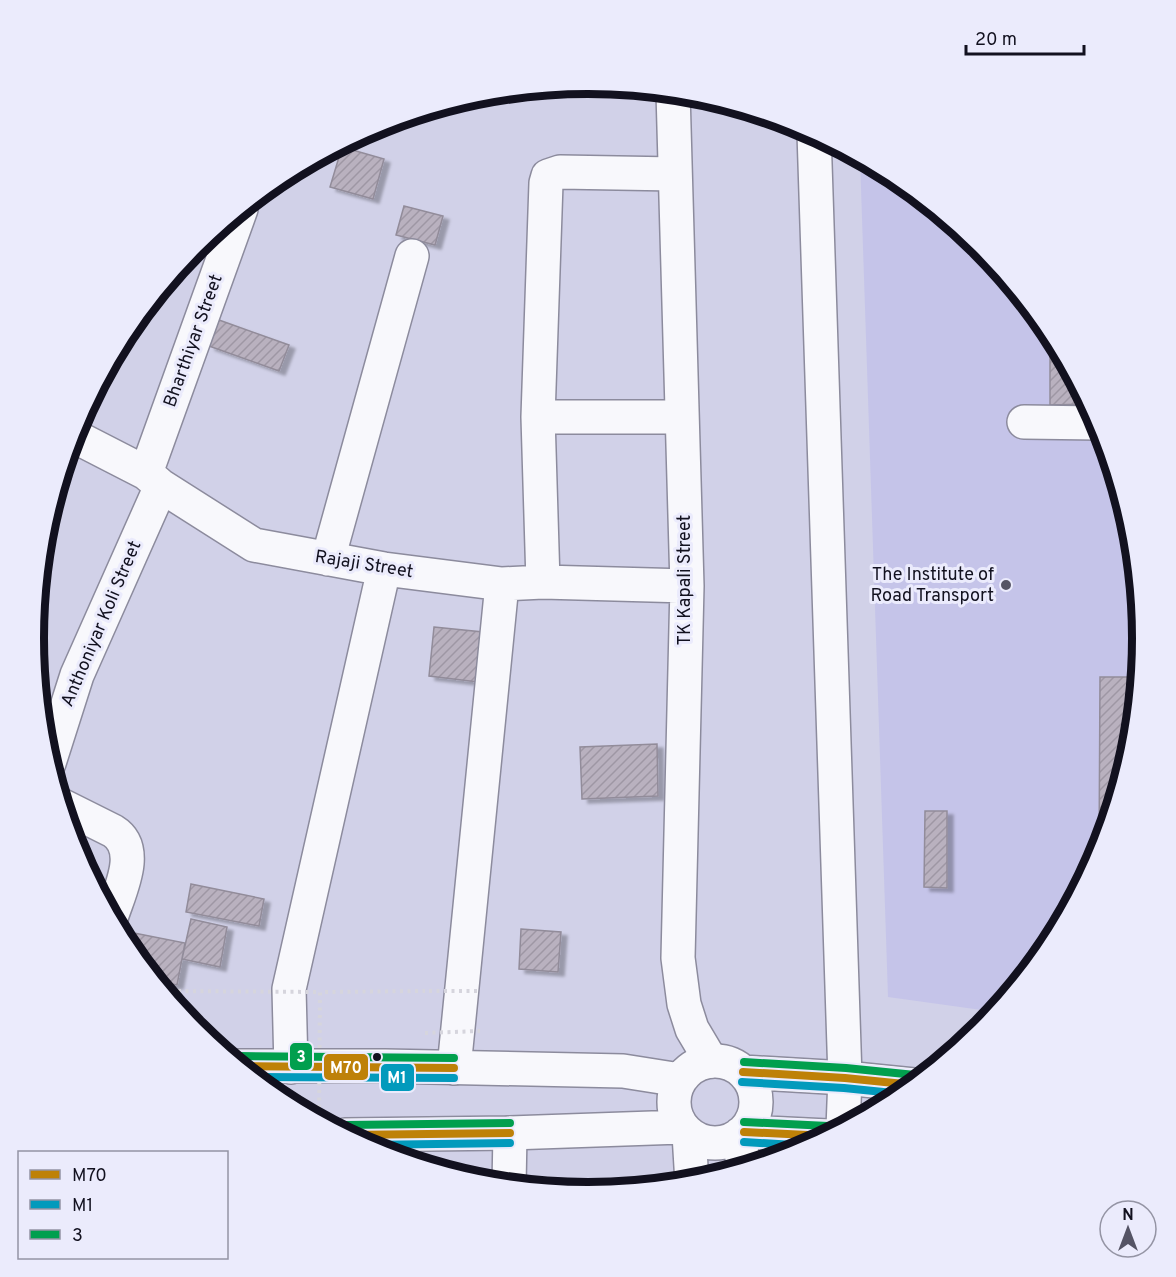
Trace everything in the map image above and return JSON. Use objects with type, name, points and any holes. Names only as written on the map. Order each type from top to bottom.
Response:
[{"type":"street","name":"TK Kapali Street","points":[[673,101],[687,586],[678,958],[684,1004],[692,1029],[711,1061]]},
{"type":"street","points":[[814,143],[846,1078],[844,1119]]},
{"type":"street","points":[[543,582],[538,417],[548,176],[560,171],[675,174]]},
{"type":"street","name":"Bharthiyar Street","points":[[153,479],[236,224]]},
{"type":"street","points":[[328,559],[412,256]]},
{"type":"street","points":[[538,417],[682,417]]},
{"type":"street","points":[[1024,422],[1088,423]]},
{"type":"street","name":"Rajaji Street","points":[[81,440],[153,479],[254,545],[384,569],[502,584],[543,582],[687,586]]},
{"type":"street","name":"Anthoniyar Koli Street","points":[[54,746],[77,675],[153,479]]},
{"type":"street","points":[[291,1067],[290,989],[384,569]]},
{"type":"street","points":[[454,1068],[502,584]]},
{"type":"street","points":[[71,810],[120,835],[127,845],[125,872],[114,907]]},
{"type":"street","points":[[364,1135],[685,1130],[698,1140],[709,1143],[731,1140],[751,1123],[756,1102],[751,1081],[734,1065],[711,1061],[699,1064],[688,1070],[676,1089],[674,1108],[685,1130],[691,1173]]},
{"type":"street","points":[[252,1066],[385,1066],[623,1071],[680,1080]]},
{"type":"street","points":[[743,1072],[901,1084]]},
{"type":"street","points":[[509,1177],[510,1133]]},
{"type":"street","points":[[742,1133],[811,1135]]},
{"type":"street","points":[[742,1133],[743,1160]]},
{"type":"path","points":[[173,991],[480,991]]},
{"type":"path","points":[[319,1112],[320,992]]},
{"type":"path","points":[[425,1032],[480,1031]]},
{"type":"shaded area","name":"The Institute of Road Transport","points":[[860,167],[919,207],[973,253],[1020,307],[1060,366],[1104,463],[1122,532],[1131,603],[1131,674],[1122,745],[1104,814],[1060,911],[1020,970],[985,1011],[888,997]]},
{"type":"building","points":[[347,150],[384,159],[373,199],[330,187],[340,154]]},
{"type":"building","points":[[404,206],[443,216],[435,245],[396,235]]},
{"type":"building","points":[[219,320],[289,345],[279,371],[209,346]]},
{"type":"building","points":[[1050,350],[1079,404],[1050,405]]},
{"type":"building","points":[[434,627],[483,632],[478,682],[429,676]]},
{"type":"building","points":[[1100,677],[1131,677],[1122,745],[1099,826]]},
{"type":"building","points":[[657,744],[658,796],[582,799],[580,747]]},
{"type":"building","points":[[925,811],[947,811],[947,888],[924,887]]},
{"type":"building","points":[[191,884],[264,899],[259,926],[186,912]]},
{"type":"building","points":[[191,919],[227,927],[220,967],[182,959]]},
{"type":"building","points":[[521,929],[561,932],[558,972],[519,969]]},
{"type":"building","points":[[129,932],[185,943],[177,985],[167,983]]},
{"type":"transit line","name":"3","points":[[239,1056],[454,1058]]},
{"type":"transit line","name":"3","points":[[744,1062],[913,1075]]},
{"type":"transit line","name":"M70","points":[[252,1066],[454,1068]]},
{"type":"transit line","name":"M70","points":[[743,1072],[901,1084]]},
{"type":"transit line","name":"M1","points":[[266,1077],[454,1078]]},
{"type":"transit line","name":"M1","points":[[742,1082],[889,1093]]},
{"type":"transit line","name":"3","points":[[744,1122],[828,1126]]},
{"type":"transit line","name":"3","points":[[345,1125],[510,1123]]},
{"type":"transit line","name":"M70","points":[[744,1132],[811,1135]]},
{"type":"transit line","name":"M70","points":[[364,1135],[510,1133]]},
{"type":"transit line","name":"M1","points":[[744,1142],[789,1145]]},
{"type":"transit line","name":"M1","points":[[387,1145],[510,1143]]},
{"type":"place","name":"The Institute of Road Transport","points":[[1006,585]]}]
